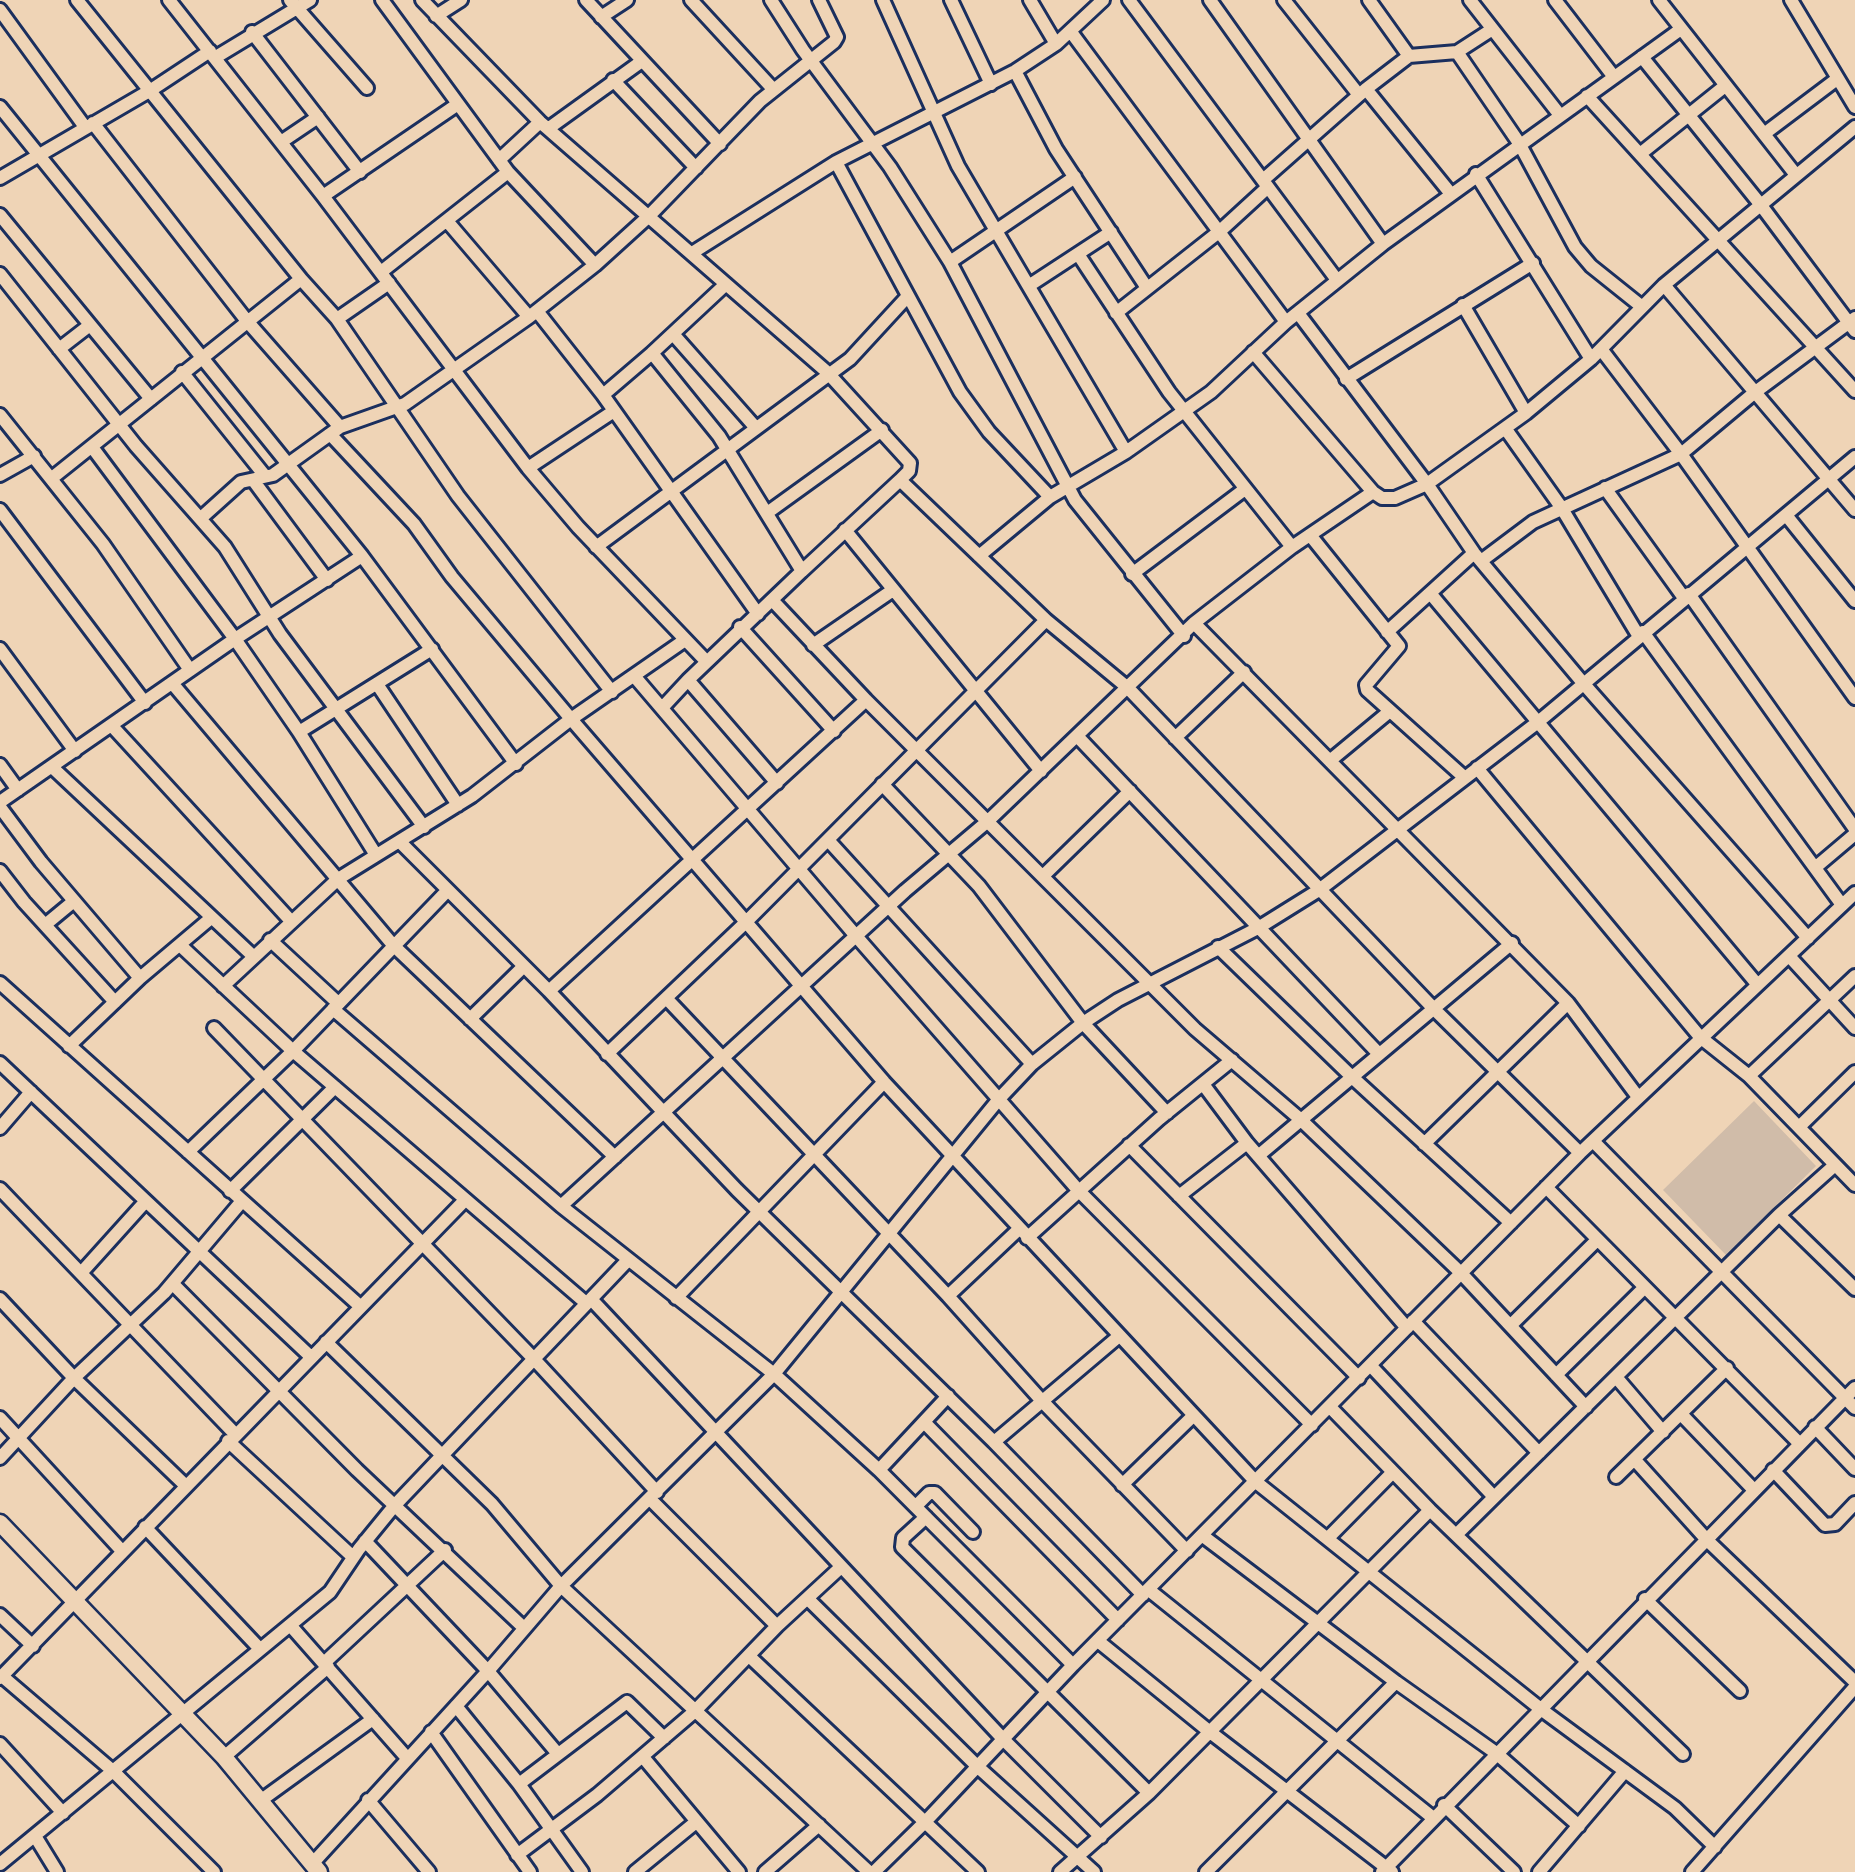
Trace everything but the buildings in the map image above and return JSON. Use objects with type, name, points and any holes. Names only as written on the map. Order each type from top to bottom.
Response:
[{"type":"street","points":[[77,0],[301,279],[337,319],[458,496],[612,692]]},
{"type":"street","points":[[169,0],[381,272],[528,468],[596,547],[706,661]]},
{"type":"street","points":[[0,178],[252,32],[293,4],[310,0]]},
{"type":"street","points":[[382,0],[508,172],[595,265]]},
{"type":"street","points":[[422,0],[544,125],[827,372],[910,463],[909,471],[900,480],[758,614],[740,627],[662,708]]},
{"type":"street","points":[[436,16],[461,0]]},
{"type":"street","points":[[586,0],[720,144]]},
{"type":"street","points":[[601,17],[627,0]]},
{"type":"street","points":[[691,0],[774,89]]},
{"type":"street","points":[[771,0],[811,61],[873,141],[950,262],[1068,489],[1132,574],[1184,636]]},
{"type":"street","points":[[883,0],[958,166],[1126,452]]},
{"type":"street","points":[[951,0],[991,85]]},
{"type":"street","points":[[1030,0],[1056,44]]},
{"type":"street","points":[[692,253],[873,141],[1015,71],[1071,32],[1103,0]]},
{"type":"street","points":[[1129,0],[1337,280]]},
{"type":"street","points":[[1210,0],[1383,244]]},
{"type":"street","points":[[1284,0],[1451,194]]},
{"type":"street","points":[[1369,0],[1409,56]]},
{"type":"street","points":[[1470,0],[1559,114]]},
{"type":"street","points":[[1555,0],[1614,77]]},
{"type":"street","points":[[1659,0],[1796,175]]},
{"type":"street","points":[[1791,0],[1855,107]]},
{"type":"street","points":[[201,518],[241,482],[273,475],[335,430],[397,407],[456,370],[595,265],[649,216],[774,89],[837,37],[822,1]]},
{"type":"street","points":[[293,4],[367,88]]},
{"type":"street","points":[[0,10],[89,125],[414,524],[452,577],[691,862],[884,1082],[1118,1337],[1256,1482],[1542,1710],[1675,1808],[1715,1847]]},
{"type":"street","points":[[979,556],[1050,497],[1068,489],[1126,452],[1223,382],[1286,322],[1383,244],[1519,142],[1681,29]]},
{"type":"street","points":[[1116,313],[1220,231],[1310,140],[1363,92],[1409,56],[1457,52],[1491,30]]},
{"type":"street","points":[[252,32],[360,172]]},
{"type":"street","points":[[1071,32],[1286,322]]},
{"type":"street","points":[[1457,52],[1519,142],[1575,247],[1591,265],[1641,306]]},
{"type":"street","points":[[1387,632],[1430,593],[1478,557],[1533,522],[1681,454],[1754,393],[1815,347],[1853,324],[1642,57]]},
{"type":"street","points":[[499,160],[544,125],[642,61]]},
{"type":"street","points":[[1015,71],[1044,128],[1147,288]]},
{"type":"street","points":[[1764,134],[1837,79]]},
{"type":"street","points":[[613,80],[696,168]]},
{"type":"street","points":[[1640,154],[1725,86]]},
{"type":"street","points":[[1587,96],[1855,391]]},
{"type":"street","points":[[323,197],[458,104]]},
{"type":"street","points":[[0,107],[362,556],[516,764]]},
{"type":"street","points":[[281,142],[318,117]]},
{"type":"street","points":[[1253,352],[1373,492],[1389,499],[1427,484],[1527,413],[1596,354],[1641,306],[1716,239],[1855,127]]},
{"type":"street","points":[[836,162],[973,411],[1050,497]]},
{"type":"street","points":[[381,272],[508,172]]},
{"type":"street","points":[[1476,174],[1596,354],[1681,454],[1855,698]]},
{"type":"street","points":[[950,262],[1075,177]]},
{"type":"street","points":[[0,215],[151,399]]},
{"type":"street","points":[[447,221],[603,395],[758,614]]},
{"type":"street","points":[[1030,285],[1111,232]]},
{"type":"street","points":[[1078,254],[1184,411],[1293,547]]},
{"type":"street","points":[[1346,379],[1533,263]]},
{"type":"street","points":[[0,274],[118,425],[201,518],[234,560],[269,617],[424,827]]},
{"type":"street","points":[[52,478],[301,279]]},
{"type":"street","points":[[337,319],[389,283]]},
{"type":"street","points":[[603,395],[726,284]]},
{"type":"street","points":[[1664,285],[1855,510]]},
{"type":"street","points":[[596,547],[671,493],[827,372],[850,359],[908,296]]},
{"type":"street","points":[[1463,305],[1527,413]]},
{"type":"street","points":[[1297,313],[1427,484],[1478,557],[1583,683],[1808,938]]},
{"type":"street","points":[[59,349],[90,325]]},
{"type":"street","points":[[673,334],[756,428]]},
{"type":"street","points":[[652,353],[727,448],[802,571]]},
{"type":"street","points":[[182,372],[259,478],[327,580]]},
{"type":"street","points":[[528,468],[614,411]]},
{"type":"street","points":[[0,415],[123,572],[190,670]]},
{"type":"street","points":[[1505,428],[1561,507],[1641,633],[1842,905]]},
{"type":"street","points":[[767,513],[882,430]]},
{"type":"street","points":[[92,447],[235,639],[299,732],[376,855]]},
{"type":"street","points":[[0,475],[34,456]]},
{"type":"street","points":[[0,1523],[224,1757],[316,1868],[368,1800],[488,1671],[561,1586],[774,1374],[999,1099],[1032,1064],[1083,1023],[1150,982],[1258,928],[1319,890],[1538,722],[1641,633],[1855,457]]},
{"type":"street","points":[[900,480],[1046,620],[1128,688],[1435,1010],[1580,1153]]},
{"type":"street","points":[[1605,488],[1855,831],[1816,867]]},
{"type":"street","points":[[1132,574],[1245,489]]},
{"type":"street","points":[[561,1206],[725,1059],[888,906],[988,821],[1079,737],[1184,636],[1194,623],[1293,547],[1373,492]]},
{"type":"street","points":[[0,510],[145,703]]},
{"type":"street","points":[[1786,515],[1855,601]]},
{"type":"street","points":[[845,530],[1041,771]]},
{"type":"street","points":[[1310,535],[1397,643],[1397,649],[1366,687],[1465,778]]},
{"type":"street","points":[[140,978],[74,901],[0,804],[235,639],[362,556]]},
{"type":"street","points":[[813,645],[894,590]]},
{"type":"street","points":[[1430,593],[1757,984]]},
{"type":"street","points":[[772,601],[866,700],[1044,875],[1195,1029],[1300,1119],[1461,1273],[1586,1407]]},
{"type":"street","points":[[607,1054],[745,923],[1046,620]]},
{"type":"street","points":[[1194,623],[1512,943],[1568,1003],[1638,1097]]},
{"type":"street","points":[[740,627],[834,731]]},
{"type":"street","points":[[223,986],[290,920],[338,879],[458,805],[516,764],[571,719],[685,640]]},
{"type":"street","points":[[0,649],[75,751]]},
{"type":"street","points":[[299,732],[432,649]]},
{"type":"street","points":[[1175,738],[1244,672]]},
{"type":"street","points":[[635,677],[1079,1191],[1312,1425]]},
{"type":"street","points":[[688,680],[777,783]]},
{"type":"street","points":[[172,683],[393,945],[615,1157]]},
{"type":"street","points":[[377,684],[458,805]]},
{"type":"street","points":[[548,991],[866,700]]},
{"type":"street","points":[[1332,759],[1390,711]]},
{"type":"street","points":[[112,726],[290,920]]},
{"type":"street","points":[[1079,737],[1378,1054]]},
{"type":"street","points":[[0,765],[18,790]]},
{"type":"street","points":[[51,767],[253,956]]},
{"type":"street","points":[[1478,768],[1700,1037],[1749,1076],[1835,1165],[1852,1176]]},
{"type":"street","points":[[882,784],[950,853],[991,901],[1083,1023],[1167,1112]]},
{"type":"street","points":[[1044,875],[1130,791]]},
{"type":"street","points":[[828,840],[1032,1064]]},
{"type":"street","points":[[400,842],[548,991],[759,1212],[843,1291],[1146,1592],[1432,1817]]},
{"type":"street","points":[[0,871],[114,1002]]},
{"type":"street","points":[[188,1152],[293,1051],[447,891]]},
{"type":"street","points":[[326,1342],[492,1504],[561,1586],[694,1712],[871,1872],[926,1821],[1073,1665],[1580,1153],[1700,1037],[1855,894]]},
{"type":"street","points":[[45,925],[74,901]]},
{"type":"street","points":[[69,1046],[140,978],[211,918]]},
{"type":"street","points":[[270,940],[336,1006],[561,1206],[774,1374],[916,1506],[1073,1665]]},
{"type":"street","points":[[1258,1156],[1512,943]]},
{"type":"street","points":[[181,946],[293,1051],[465,1200],[589,1301],[1004,1740],[1101,1837]]},
{"type":"street","points":[[1218,947],[1352,1077],[1511,1223]]},
{"type":"street","points":[[1789,956],[1855,1028]]},
{"type":"street","points":[[470,1019],[523,967]]},
{"type":"street","points":[[1749,1076],[1855,976]]},
{"type":"street","points":[[0,983],[361,1307]]},
{"type":"street","points":[[667,999],[948,1296],[1042,1401],[1188,1551]]},
{"type":"street","points":[[1424,1144],[1568,1003]]},
{"type":"street","points":[[214,1028],[534,1359],[654,1495],[777,1626]]},
{"type":"street","points":[[948,1296],[1079,1191],[1167,1112],[1232,1060]]},
{"type":"street","points":[[0,1063],[311,1357]]},
{"type":"street","points":[[1799,1127],[1855,1072]]},
{"type":"street","points":[[676,1298],[884,1082]]},
{"type":"street","points":[[1203,1084],[1258,1156],[1410,1325],[1539,1452]]},
{"type":"street","points":[[230,1191],[335,1087]]},
{"type":"street","points":[[0,1128],[31,1092]]},
{"type":"street","points":[[1593,1141],[1855,1408]]},
{"type":"street","points":[[1179,1196],[1247,1143]]},
{"type":"street","points":[[1129,1145],[1359,1378]]},
{"type":"street","points":[[1456,1535],[1779,1215],[1835,1165]]},
{"type":"street","points":[[1546,1187],[1799,1443]]},
{"type":"street","points":[[0,1189],[232,1437],[353,1557]]},
{"type":"street","points":[[214,1872],[113,1770],[1,1677],[277,1390],[465,1200]]},
{"type":"street","points":[[81,1273],[145,1202]]},
{"type":"street","points":[[0,1458],[74,1378],[173,1284],[242,1202]]},
{"type":"street","points":[[1779,1215],[1855,1289]]},
{"type":"street","points":[[1511,1325],[1597,1240]]},
{"type":"street","points":[[2,1859],[35,1836],[330,1592],[353,1557],[395,1505],[628,1260]]},
{"type":"street","points":[[173,1284],[277,1390],[524,1628]]},
{"type":"street","points":[[1556,1375],[1644,1288]]},
{"type":"street","points":[[0,1299],[74,1378],[186,1486]]},
{"type":"street","points":[[994,1442],[1118,1337]]},
{"type":"street","points":[[1371,1366],[1494,1497]]},
{"type":"street","points":[[1616,1477],[1727,1368]]},
{"type":"street","points":[[1616,1377],[1663,1432]]},
{"type":"street","points":[[1098,1641],[1387,1870],[1432,1817],[1542,1710],[1645,1599],[1855,1388]]},
{"type":"street","points":[[879,1470],[948,1396]]},
{"type":"street","points":[[1330,1407],[1392,1473],[1683,1754]]},
{"type":"street","points":[[1681,1413],[1754,1489]]},
{"type":"street","points":[[1122,1485],[1193,1416]]},
{"type":"street","points":[[0,1418],[122,1551]]},
{"type":"street","points":[[923,1422],[1118,1620]]},
{"type":"street","points":[[1815,1427],[1855,1469]]},
{"type":"street","points":[[1635,1460],[1707,1539],[1854,1688],[1692,1872]]},
{"type":"street","points":[[1773,1469],[1825,1525],[1836,1524],[1855,1503]]},
{"type":"street","points":[[1328,1538],[1392,1473]]},
{"type":"street","points":[[916,1506],[929,1493],[935,1493],[973,1532]]},
{"type":"street","points":[[1060,1872],[1149,1793],[1430,1510]]},
{"type":"street","points":[[926,1517],[903,1538],[902,1547],[1047,1695],[1149,1793]]},
{"type":"street","points":[[145,1527],[260,1649]]},
{"type":"street","points":[[1203,1536],[1396,1682],[1496,1753],[1579,1826]]},
{"type":"street","points":[[365,1541],[409,1584],[488,1671],[558,1754]]},
{"type":"street","points":[[224,1757],[326,1665],[445,1550]]},
{"type":"street","points":[[517,1855],[643,1757],[694,1712],[777,1626],[841,1567]]},
{"type":"street","points":[[808,1599],[978,1767],[1094,1872]]},
{"type":"street","points":[[1645,1599],[1740,1691]]},
{"type":"street","points":[[0,1615],[33,1646]]},
{"type":"street","points":[[290,1625],[407,1758]]},
{"type":"street","points":[[749,1656],[978,1872]]},
{"type":"street","points":[[1214,1869],[1286,1790],[1396,1682]]},
{"type":"street","points":[[519,1784],[627,1702],[664,1738]]},
{"type":"street","points":[[456,1706],[519,1784],[582,1872]]},
{"type":"street","points":[[260,1801],[373,1719]]},
{"type":"street","points":[[431,1732],[530,1872]]},
{"type":"street","points":[[0,1744],[63,1813]]},
{"type":"street","points":[[643,1757],[739,1872]]},
{"type":"street","points":[[1539,1872],[1625,1771]]},
{"type":"street","points":[[368,1800],[429,1872]]},
{"type":"street","points":[[1444,1805],[1514,1872]]},
{"type":"street","points":[[635,1872],[696,1822]]},
{"type":"street","points":[[765,1872],[819,1825]]},
{"type":"street","points":[[35,1836],[57,1872]]},
{"type":"shaded area","points":[[1754,1101],[1816,1166],[1726,1255],[1663,1190]]}]
